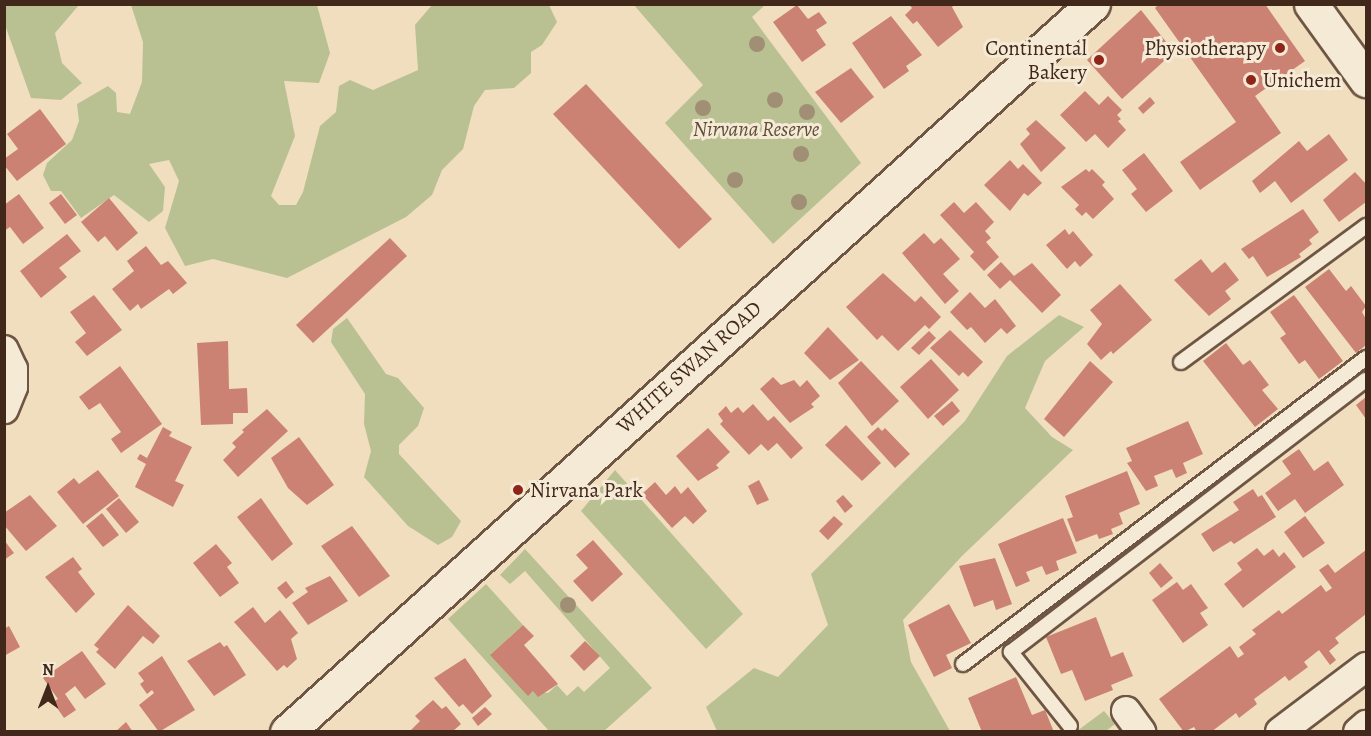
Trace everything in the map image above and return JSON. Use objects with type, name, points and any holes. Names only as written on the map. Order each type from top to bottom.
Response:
[{"type":"main road","name":"WHITE SWAN ROAD","points":[[287,732],[1093,4]]},
{"type":"main road","points":[[1319,7],[1366,80]]},
{"type":"street","points":[[4,350],[13,369],[13,387],[4,409]]},
{"type":"street","points":[[1280,732],[1366,667]]},
{"type":"street","points":[[1358,732],[1366,725]]},
{"type":"lane","points":[[1181,362],[1366,225]]},
{"type":"lane","points":[[963,664],[1366,358]]},
{"type":"lane","points":[[1070,726],[1011,652],[1366,380]]},
{"type":"green space","points":[[4,5],[79,5],[55,33],[62,63],[82,83],[61,100],[31,98],[5,25]]},
{"type":"green space","points":[[131,5],[317,5],[330,53],[319,83],[284,81],[295,136],[271,196],[279,205],[296,205],[303,192],[320,126],[336,112],[339,86],[350,80],[373,90],[418,70],[415,25],[432,5],[549,5],[557,22],[542,45],[531,52],[531,73],[514,88],[485,90],[474,106],[463,149],[442,170],[432,195],[406,217],[287,278],[213,259],[185,266],[165,228],[179,181],[169,160],[149,164],[165,187],[163,211],[149,222],[114,195],[81,218],[61,191],[51,191],[43,175],[47,163],[72,140],[79,121],[77,104],[108,86],[116,93],[117,112],[130,114],[142,82],[143,42]]},
{"type":"green space","name":"Nirvana Reserve","points":[[634,5],[765,5],[752,17],[861,163],[773,244],[665,123],[703,85]]},
{"type":"green space","points":[[1059,315],[1084,327],[1045,361],[1025,408],[1052,437],[1073,450],[962,556],[903,620],[911,662],[950,731],[717,731],[706,707],[754,668],[778,677],[828,625],[811,574],[965,421],[1007,356]]},
{"type":"green space","points":[[347,318],[386,374],[398,378],[424,408],[418,426],[399,445],[399,454],[461,521],[452,537],[438,545],[408,526],[364,477],[371,451],[364,424],[365,394],[331,342],[333,329]]},
{"type":"green space","points":[[615,470],[743,614],[706,649],[581,511]]},
{"type":"green space","points":[[525,549],[652,688],[604,731],[549,731],[448,619],[486,584],[523,625],[491,654],[528,695],[533,691],[548,693],[557,685],[567,696],[578,686],[584,692],[610,668],[525,571],[510,584],[500,575]]},
{"type":"green space","points":[[1104,711],[1115,724],[1106,731],[1077,731]]},
{"type":"building","points":[[909,4],[955,4],[952,7],[963,27],[938,47],[917,21],[913,24],[905,15],[912,8]]},
{"type":"building","points":[[1159,4],[1265,4],[1305,61],[1255,96],[1281,133],[1200,190],[1180,162],[1236,122],[1155,8]]},
{"type":"building","points":[[797,5],[808,19],[819,12],[827,23],[816,30],[826,45],[802,62],[773,22]]},
{"type":"building","points":[[1141,10],[1174,52],[1122,99],[1087,60]]},
{"type":"building","points":[[891,16],[922,55],[906,66],[909,71],[884,89],[852,43]]},
{"type":"building","points":[[851,68],[874,97],[841,123],[815,92]]},
{"type":"building","points":[[586,84],[712,219],[679,249],[553,114]]},
{"type":"building","points":[[1085,91],[1099,105],[1108,96],[1122,110],[1117,115],[1121,119],[1118,121],[1126,130],[1108,148],[1095,134],[1086,142],[1060,115]]},
{"type":"building","points":[[1150,97],[1155,103],[1143,114],[1138,108]]},
{"type":"building","points":[[40,109],[66,144],[17,181],[4,165],[4,159],[18,149],[7,134]]},
{"type":"building","points":[[1036,120],[1066,148],[1041,172],[1020,144],[1030,134],[1026,129]]},
{"type":"building","points":[[1329,134],[1348,160],[1291,203],[1275,181],[1260,193],[1252,181],[1299,141],[1307,151]]},
{"type":"building","points":[[1144,153],[1173,191],[1146,212],[1131,194],[1137,189],[1122,170]]},
{"type":"building","points":[[1010,160],[1018,169],[1023,164],[1042,183],[1028,196],[1024,193],[1010,211],[984,185]]},
{"type":"building","points":[[1086,169],[1089,172],[1092,169],[1105,182],[1102,185],[1114,199],[1093,219],[1086,212],[1082,216],[1075,209],[1079,205],[1061,187]]},
{"type":"building","points":[[1355,172],[1366,184],[1366,202],[1339,222],[1323,200]]},
{"type":"building","points":[[19,194],[44,228],[23,244],[10,227],[4,231],[4,205]]},
{"type":"building","points":[[61,194],[77,215],[65,224],[49,203]]},
{"type":"building","points":[[109,198],[138,233],[117,251],[105,236],[98,242],[81,222]]},
{"type":"building","points":[[954,202],[964,213],[976,202],[994,222],[985,231],[991,238],[986,242],[999,257],[984,271],[970,256],[974,252],[940,215]]},
{"type":"building","points":[[1303,209],[1319,232],[1309,240],[1312,244],[1299,254],[1301,257],[1267,277],[1253,256],[1249,259],[1241,249]]},
{"type":"building","points":[[1065,229],[1069,235],[1073,231],[1093,255],[1080,267],[1075,261],[1067,269],[1046,245]]},
{"type":"building","points":[[924,233],[934,244],[941,238],[960,259],[943,274],[959,291],[945,304],[902,253]]},
{"type":"building","points":[[67,234],[81,251],[59,268],[67,277],[41,298],[20,271]]},
{"type":"building","points":[[390,238],[407,256],[313,343],[296,325]]},
{"type":"building","points":[[146,246],[161,265],[168,261],[187,283],[173,294],[169,289],[141,309],[138,304],[130,311],[112,289],[134,271],[127,261]]},
{"type":"building","points":[[1201,259],[1212,273],[1225,262],[1239,280],[1225,291],[1231,299],[1209,316],[1174,280]]},
{"type":"building","points":[[1001,262],[1014,276],[1032,263],[1061,295],[1042,313],[1010,280],[1000,289],[987,275]]},
{"type":"building","points":[[1329,269],[1346,291],[1351,286],[1366,306],[1362,312],[1366,319],[1366,345],[1356,353],[1305,287]]},
{"type":"building","points":[[883,273],[915,302],[921,296],[941,317],[929,329],[925,325],[898,351],[882,335],[877,340],[846,307]]},
{"type":"building","points":[[1120,284],[1152,320],[1113,354],[1111,351],[1101,360],[1087,344],[1102,324],[1090,310]]},
{"type":"building","points":[[970,292],[985,308],[995,299],[1016,326],[1007,334],[1001,328],[985,343],[971,327],[967,330],[950,312]]},
{"type":"building","points":[[94,295],[122,330],[87,356],[75,342],[86,333],[70,312]]},
{"type":"building","points":[[1294,295],[1343,361],[1319,379],[1305,360],[1299,364],[1280,338],[1286,334],[1270,312]]},
{"type":"building","points":[[828,327],[859,360],[830,380],[804,353]]},
{"type":"building","points":[[950,330],[983,362],[968,377],[963,372],[959,376],[930,348]]},
{"type":"building","points":[[929,331],[936,338],[919,355],[911,348]]},
{"type":"building","points":[[228,341],[229,389],[247,388],[248,413],[233,413],[233,424],[201,425],[197,343]]},
{"type":"building","points":[[1226,343],[1243,365],[1250,360],[1269,385],[1262,390],[1278,409],[1255,427],[1203,361]]},
{"type":"building","points":[[931,359],[959,390],[928,419],[900,387]]},
{"type":"building","points":[[861,361],[899,401],[872,426],[838,383]]},
{"type":"building","points":[[1090,361],[1113,382],[1064,437],[1044,419]]},
{"type":"building","points":[[120,366],[162,424],[121,453],[111,439],[121,432],[100,403],[89,410],[79,397]]},
{"type":"building","points":[[773,377],[781,385],[794,380],[800,387],[807,380],[820,396],[811,404],[814,407],[790,423],[760,389]]},
{"type":"building","points":[[1366,397],[1366,419],[1356,405]]},
{"type":"building","points":[[952,401],[960,411],[943,426],[934,416]]},
{"type":"building","points":[[753,404],[768,421],[774,416],[803,448],[791,459],[777,443],[768,451],[761,444],[749,455],[720,424],[723,421],[718,414],[726,406],[731,413],[738,407],[743,413]]},
{"type":"building","points":[[267,409],[288,431],[238,477],[223,460],[236,447],[232,443],[244,432],[242,430]]},
{"type":"building","points":[[1188,421],[1203,454],[1183,463],[1187,473],[1176,478],[1172,469],[1154,476],[1158,486],[1146,491],[1127,463],[1132,461],[1126,448]]},
{"type":"building","points":[[846,425],[881,463],[862,481],[825,445]]},
{"type":"building","points":[[163,427],[172,432],[169,436],[192,447],[175,481],[184,485],[173,507],[135,487],[146,464],[137,459],[140,454],[147,458]]},
{"type":"building","points":[[878,427],[882,431],[885,428],[910,454],[895,468],[867,437]]},
{"type":"building","points":[[708,428],[730,452],[716,465],[719,468],[698,481],[676,456]]},
{"type":"building","points":[[299,437],[334,485],[307,505],[288,488],[271,458]]},
{"type":"building","points":[[1299,449],[1314,471],[1328,461],[1344,485],[1305,513],[1295,499],[1278,511],[1265,493],[1291,474],[1282,461]]},
{"type":"building","points":[[98,470],[119,496],[83,524],[57,492],[74,478],[79,484]]},
{"type":"building","points":[[1127,471],[1140,504],[1119,513],[1123,524],[1111,529],[1113,534],[1099,539],[1097,534],[1076,542],[1067,519],[1073,517],[1065,496]]},
{"type":"building","points":[[759,480],[769,500],[757,505],[748,486]]},
{"type":"building","points":[[655,482],[666,495],[675,486],[681,494],[688,487],[707,511],[693,524],[685,516],[672,528],[642,494]]},
{"type":"building","points":[[1253,489],[1258,497],[1262,495],[1276,517],[1234,544],[1231,541],[1213,552],[1201,534],[1239,510],[1233,502]]},
{"type":"building","points":[[30,495],[57,526],[26,551],[4,525],[4,513]]},
{"type":"building","points":[[843,495],[853,506],[845,513],[836,501]]},
{"type":"building","points":[[119,498],[139,522],[126,533],[106,509]]},
{"type":"building","points":[[261,498],[293,544],[272,561],[237,517]]},
{"type":"building","points":[[102,513],[119,535],[103,547],[86,526]]},
{"type":"building","points":[[834,516],[843,524],[828,540],[819,531]]},
{"type":"building","points":[[1305,516],[1325,543],[1303,558],[1284,532]]},
{"type":"building","points":[[1063,518],[1077,553],[1056,561],[1059,570],[1046,575],[1042,566],[1026,572],[1030,581],[1016,587],[998,544]]},
{"type":"building","points":[[352,526],[390,576],[359,597],[321,546]]},
{"type":"building","points":[[4,540],[14,553],[4,560]]},
{"type":"building","points":[[593,540],[623,574],[592,602],[573,581],[588,568],[576,555]]},
{"type":"building","points":[[216,544],[232,563],[227,567],[239,583],[220,597],[193,563]]},
{"type":"building","points":[[1257,548],[1264,556],[1273,549],[1279,557],[1284,552],[1296,567],[1243,608],[1224,584],[1242,570],[1237,563]]},
{"type":"building","points":[[1366,550],[1366,614],[1335,638],[1339,643],[1329,651],[1336,660],[1330,665],[1319,650],[1304,662],[1308,667],[1289,681],[1285,676],[1254,699],[1257,704],[1239,718],[1236,713],[1211,732],[1197,732],[1194,727],[1184,732],[1159,699],[1230,646],[1238,658],[1244,654],[1239,647],[1256,634],[1252,630],[1279,610],[1282,614],[1321,585],[1326,592],[1332,588],[1319,570],[1328,564],[1335,573]]},
{"type":"building","points":[[73,557],[82,569],[78,572],[95,594],[76,613],[45,577]]},
{"type":"building","points":[[995,558],[1012,604],[996,610],[993,600],[974,607],[959,566]]},
{"type":"building","points":[[1160,563],[1173,578],[1161,588],[1149,573]]},
{"type":"building","points":[[330,576],[348,601],[308,625],[292,603],[308,592],[305,588]]},
{"type":"building","points":[[286,581],[294,592],[286,599],[277,588]]},
{"type":"building","points":[[1177,582],[1183,590],[1191,584],[1208,608],[1200,613],[1208,625],[1183,643],[1152,600]]},
{"type":"building","points":[[949,604],[971,643],[946,655],[952,668],[934,677],[908,625]]},
{"type":"building","points":[[128,605],[160,636],[153,644],[143,636],[115,669],[96,652],[99,649],[94,645]]},
{"type":"building","points":[[253,607],[265,623],[280,610],[298,633],[291,639],[297,659],[287,668],[284,665],[277,671],[234,622]]},
{"type":"building","points":[[1096,617],[1111,657],[1123,652],[1133,676],[1111,685],[1113,690],[1085,701],[1072,670],[1061,674],[1046,637]]},
{"type":"building","points":[[523,625],[534,636],[524,645],[558,684],[538,697],[533,691],[528,696],[490,655]]},
{"type":"building","points":[[9,626],[20,647],[4,656],[4,629]]},
{"type":"building","points":[[585,641],[600,656],[584,671],[570,656]]},
{"type":"building","points":[[220,642],[224,647],[227,645],[246,675],[214,696],[187,661]]},
{"type":"building","points":[[82,651],[106,684],[85,699],[75,686],[65,694],[76,710],[64,718],[53,702],[58,699],[43,678]]},
{"type":"building","points":[[162,656],[195,710],[159,732],[139,705],[154,693],[152,690],[147,694],[140,684],[144,681],[138,673]]},
{"type":"building","points":[[465,658],[492,696],[472,714],[463,704],[459,707],[434,678]]},
{"type":"building","points":[[1016,677],[1032,715],[1045,710],[1054,732],[982,732],[968,698]]},
{"type":"building","points":[[433,700],[442,709],[446,706],[461,724],[452,732],[409,732],[420,721],[415,716]]},
{"type":"building","points":[[485,707],[492,714],[478,726],[472,718]]},
{"type":"building","points":[[126,722],[133,732],[115,732]]},
{"type":"place","name":"Physiotherapy","points":[[1280,48]]},
{"type":"place","name":"Continental Bakery","points":[[1099,60]]},
{"type":"place","name":"Unichem","points":[[1251,80]]},
{"type":"place","name":"Nirvana Park","points":[[518,490]]}]
